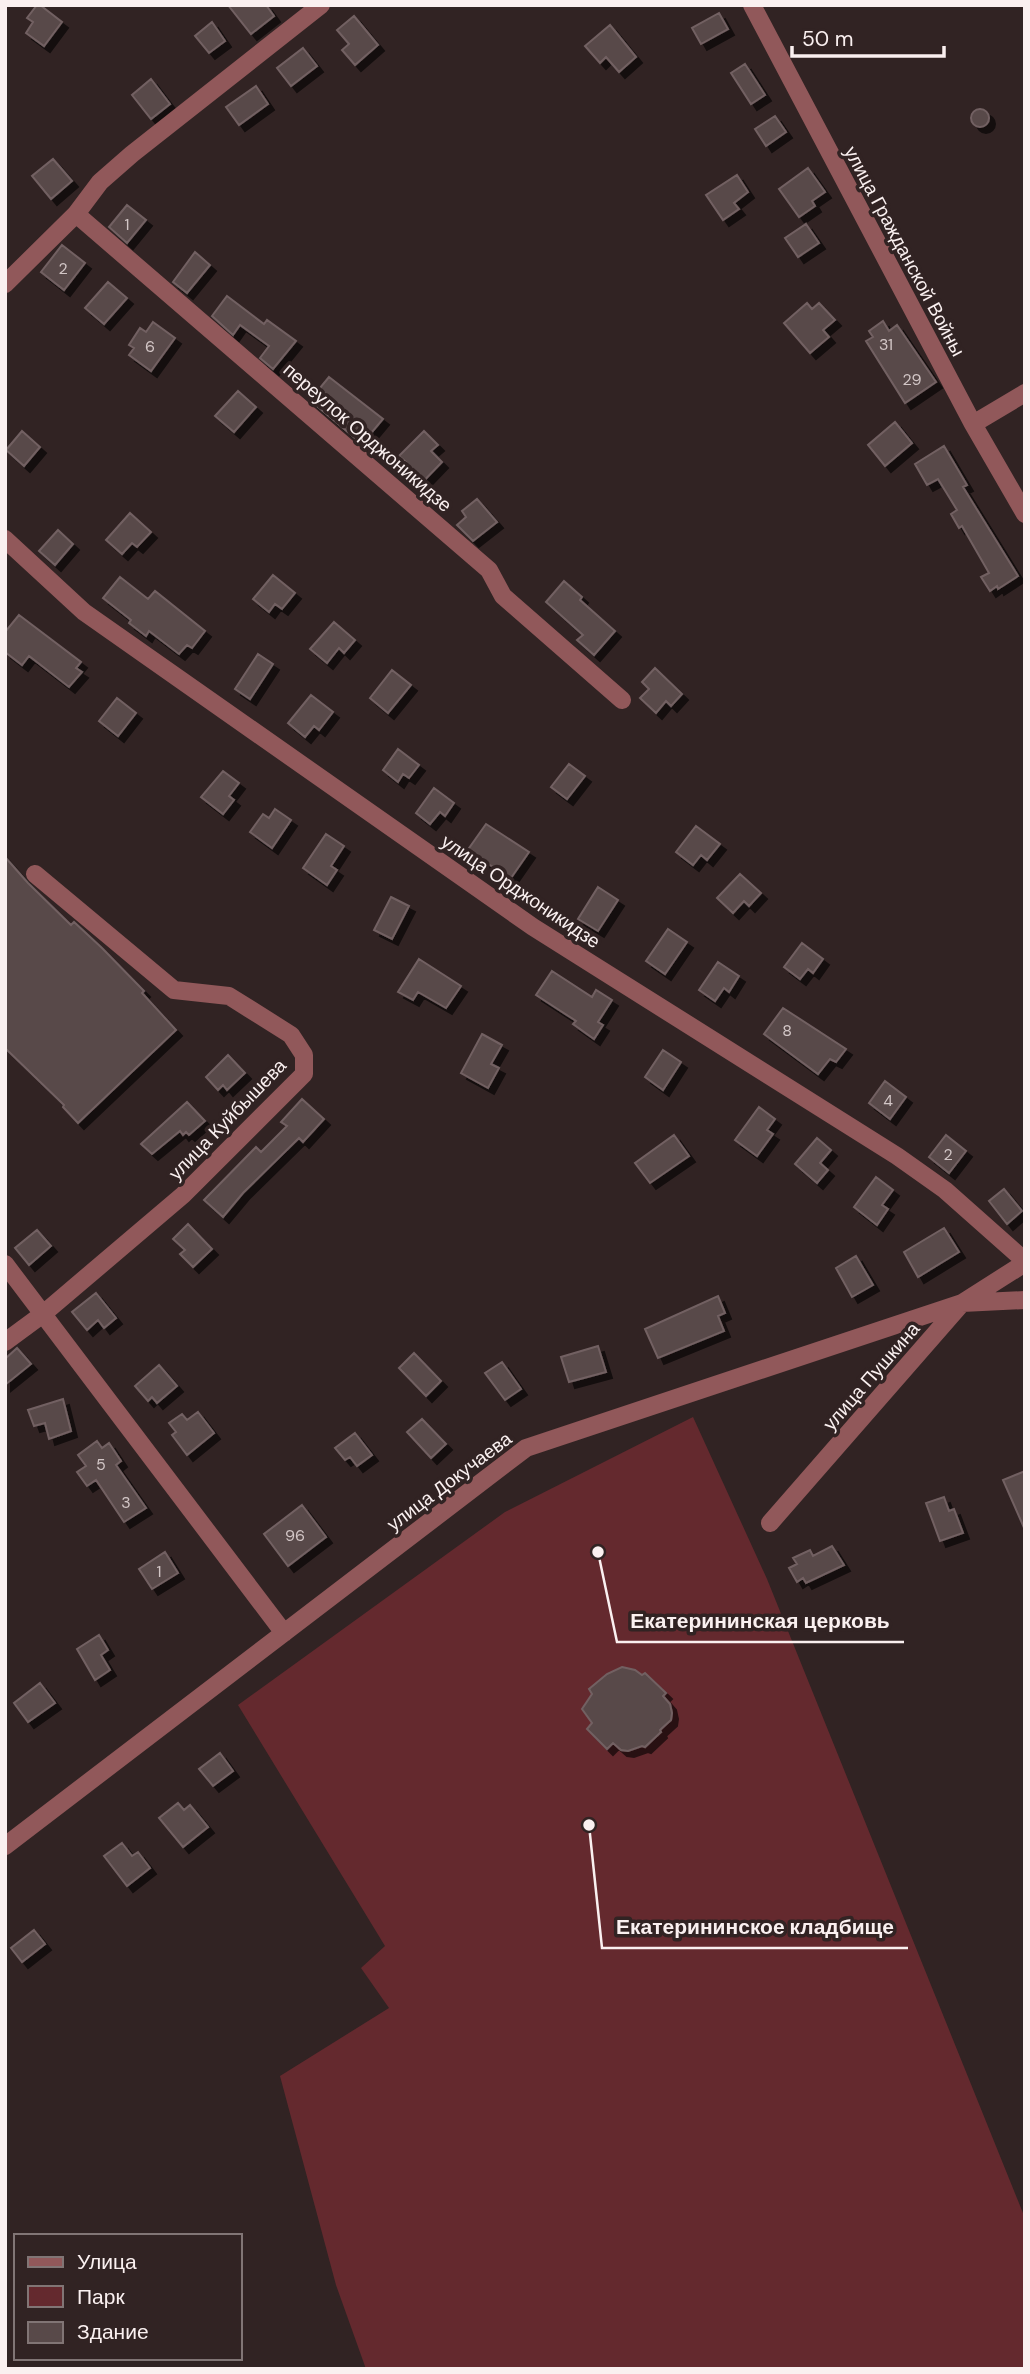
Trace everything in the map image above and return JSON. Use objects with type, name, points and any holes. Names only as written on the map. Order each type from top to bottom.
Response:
[{"type":"street","points":[[5,284],[76,214],[100,182],[321,5]]},
{"type":"street","name":"улица Гражданской Войны","points":[[752,5],[973,424],[1025,514]]},
{"type":"street","name":"переулок Орджоникидзе","points":[[76,214],[388,480],[489,570],[503,596],[622,700]]},
{"type":"street","points":[[973,424],[1025,393]]},
{"type":"street","name":"улица Орджоникидзе","points":[[5,539],[84,612],[533,927],[897,1156],[945,1190],[1025,1262]]},
{"type":"street","name":"улица Куйбышева","points":[[5,1342],[43,1314],[183,1195],[304,1074],[304,1055],[291,1035],[229,996],[174,989],[35,874]]},
{"type":"street","name":"улица Докучаева","points":[[5,1846],[526,1448],[962,1303],[1025,1262]]},
{"type":"street","points":[[5,1264],[284,1633]]},
{"type":"street","points":[[962,1303],[1025,1300]]},
{"type":"street","name":"улица Пушкина","points":[[770,1523],[962,1303]]},
{"type":"green space","points":[[693,1417],[767,1579],[1025,2218],[1025,2369],[366,2369],[336,2285],[280,2076],[389,2008],[361,1968],[385,1946],[238,1705],[505,1512]]},
{"type":"building","points":[[37,5],[62,22],[44,46],[26,33],[33,22],[27,18]]},
{"type":"building","points":[[228,5],[266,5],[274,16],[251,34]]},
{"type":"building","points":[[719,13],[728,29],[701,44],[692,28]]},
{"type":"building","points":[[354,16],[378,45],[355,65],[342,50],[349,44],[337,30]]},
{"type":"building","points":[[212,22],[225,41],[209,53],[195,36]]},
{"type":"building","points":[[610,25],[636,57],[619,72],[606,57],[600,63],[585,46]]},
{"type":"building","points":[[303,48],[317,66],[291,86],[277,68]]},
{"type":"building","points":[[745,64],[765,95],[751,104],[731,73]]},
{"type":"building","points":[[151,79],[170,104],[151,119],[132,95]]},
{"type":"building","points":[[256,86],[268,104],[239,125],[226,107]]},
{"type":"building","points":[[980,109],[986,112],[989,118],[986,124],[980,127],[974,124],[971,118],[974,112]]},
{"type":"building","points":[[775,116],[786,132],[766,146],[755,129]]},
{"type":"building","points":[[53,159],[72,181],[51,199],[32,176]]},
{"type":"building","points":[[808,168],[825,192],[812,201],[815,206],[799,217],[779,189]]},
{"type":"building","points":[[737,175],[748,192],[734,203],[739,209],[723,220],[706,195]]},
{"type":"building","points":[[127,205],[146,220],[127,243],[109,227]]},
{"type":"building","points":[[806,224],[819,243],[798,257],[785,238]]},
{"type":"building","points":[[62,245],[85,263],[64,290],[41,272]]},
{"type":"building","points":[[195,252],[210,265],[187,293],[173,282]]},
{"type":"building","points":[[108,282],[127,298],[104,324],[85,308]]},
{"type":"building","points":[[227,296],[264,324],[267,320],[296,341],[273,369],[260,358],[269,346],[240,325],[233,335],[212,316]]},
{"type":"building","points":[[807,303],[812,309],[819,303],[835,320],[823,330],[829,337],[810,353],[784,323]]},
{"type":"building","points":[[883,321],[889,331],[897,325],[936,382],[905,403],[866,341],[873,337],[869,331]]},
{"type":"building","points":[[153,322],[175,338],[151,371],[129,355],[134,348],[129,345],[140,328],[146,332]]},
{"type":"building","points":[[329,377],[383,419],[362,444],[310,400]]},
{"type":"building","points":[[238,391],[256,407],[234,432],[215,416]]},
{"type":"building","points":[[895,422],[912,443],[885,466],[868,445]]},
{"type":"building","points":[[22,431],[40,447],[24,466],[6,450]]},
{"type":"building","points":[[424,431],[438,445],[431,451],[442,462],[416,489],[397,471],[406,462],[399,456]]},
{"type":"building","points":[[944,446],[967,485],[963,487],[1018,576],[998,589],[997,586],[990,591],[981,577],[989,573],[962,526],[959,528],[951,514],[957,510],[938,479],[927,485],[915,464]]},
{"type":"building","points":[[477,499],[497,522],[473,541],[457,525],[466,517],[462,511]]},
{"type":"building","points":[[130,513],[151,532],[137,547],[132,543],[122,554],[106,540]]},
{"type":"building","points":[[58,530],[73,544],[55,565],[39,551]]},
{"type":"building","points":[[273,575],[295,593],[282,609],[275,604],[269,612],[253,599]]},
{"type":"building","points":[[120,577],[148,599],[155,591],[205,631],[192,648],[187,645],[179,654],[149,631],[146,636],[103,598]]},
{"type":"building","points":[[564,581],[582,597],[580,600],[615,631],[594,655],[577,640],[583,635],[546,602]]},
{"type":"building","points":[[19,615],[81,662],[76,668],[82,672],[69,687],[29,656],[22,665],[5,652],[5,632]]},
{"type":"building","points":[[334,622],[355,640],[344,653],[339,648],[327,663],[310,649]]},
{"type":"building","points":[[258,654],[273,664],[250,699],[235,689]]},
{"type":"building","points":[[655,668],[682,694],[671,706],[666,701],[656,713],[640,698],[649,689],[642,682]]},
{"type":"building","points":[[392,670],[411,685],[388,713],[370,698]]},
{"type":"building","points":[[311,695],[333,712],[319,730],[314,726],[305,737],[288,723]]},
{"type":"building","points":[[117,698],[136,713],[118,736],[99,721]]},
{"type":"building","points":[[398,749],[419,765],[409,778],[403,774],[398,782],[383,770]]},
{"type":"building","points":[[569,764],[585,776],[567,799],[551,787]]},
{"type":"building","points":[[223,771],[239,783],[229,796],[234,800],[223,814],[201,797]]},
{"type":"building","points":[[434,788],[454,803],[445,816],[440,812],[430,824],[416,813]]},
{"type":"building","points":[[275,809],[291,820],[272,848],[250,832],[263,814],[269,818]]},
{"type":"building","points":[[486,824],[529,852],[511,878],[467,851]]},
{"type":"building","points":[[696,826],[720,844],[707,860],[701,855],[693,865],[676,852]]},
{"type":"building","points":[[326,834],[344,846],[331,866],[337,870],[327,885],[303,868]]},
{"type":"building","points":[[5,857],[71,925],[74,922],[102,948],[144,991],[142,993],[176,1030],[78,1123],[64,1105],[5,1048]]},
{"type":"building","points":[[740,874],[761,893],[749,906],[744,901],[733,913],[717,898]]},
{"type":"building","points":[[598,887],[618,900],[598,931],[578,919]]},
{"type":"building","points":[[391,897],[409,906],[392,939],[374,930]]},
{"type":"building","points":[[668,929],[687,942],[665,974],[646,961]]},
{"type":"building","points":[[802,943],[823,959],[813,973],[808,969],[800,979],[784,967]]},
{"type":"building","points":[[419,959],[461,986],[446,1008],[418,992],[413,1000],[398,992]]},
{"type":"building","points":[[718,962],[739,976],[729,992],[724,988],[715,1001],[699,990]]},
{"type":"building","points":[[552,971],[592,997],[596,990],[612,1000],[598,1022],[603,1025],[594,1039],[573,1024],[576,1021],[536,995]]},
{"type":"building","points":[[783,1008],[846,1049],[836,1062],[830,1059],[818,1074],[764,1034]]},
{"type":"building","points":[[482,1034],[502,1045],[491,1064],[499,1068],[488,1088],[461,1073]]},
{"type":"building","points":[[663,1050],[681,1062],[663,1090],[645,1077]]},
{"type":"building","points":[[228,1055],[245,1073],[227,1090],[223,1085],[218,1090],[206,1077]]},
{"type":"building","points":[[885,1081],[906,1097],[890,1119],[869,1103]]},
{"type":"building","points":[[302,1099],[324,1119],[303,1142],[299,1138],[243,1193],[223,1217],[204,1200],[256,1147],[261,1152],[287,1126],[281,1122]]},
{"type":"building","points":[[187,1102],[205,1121],[189,1135],[186,1132],[183,1135],[180,1131],[152,1154],[141,1144]]},
{"type":"building","points":[[759,1107],[775,1119],[767,1130],[773,1134],[757,1156],[735,1140]]},
{"type":"building","points":[[674,1135],[689,1156],[650,1183],[635,1163]]},
{"type":"building","points":[[946,1135],[966,1151],[949,1173],[929,1157]]},
{"type":"building","points":[[817,1138],[831,1150],[820,1163],[828,1170],[817,1183],[795,1164]]},
{"type":"building","points":[[876,1177],[893,1190],[882,1205],[888,1209],[877,1225],[854,1207]]},
{"type":"building","points":[[1004,1189],[1022,1211],[1007,1224],[989,1201]]},
{"type":"building","points":[[188,1224],[212,1249],[193,1267],[180,1254],[185,1250],[173,1239]]},
{"type":"building","points":[[944,1228],[959,1252],[918,1277],[904,1252]]},
{"type":"building","points":[[37,1230],[51,1246],[29,1265],[15,1248]]},
{"type":"building","points":[[856,1256],[873,1285],[852,1297],[836,1268]]},
{"type":"building","points":[[96,1293],[116,1318],[104,1328],[98,1320],[87,1330],[72,1312]]},
{"type":"building","points":[[718,1296],[725,1313],[718,1316],[724,1331],[658,1358],[645,1329]]},
{"type":"building","points":[[598,1346],[606,1372],[569,1382],[561,1357]]},
{"type":"building","points":[[17,1348],[31,1364],[5,1385],[5,1359]]},
{"type":"building","points":[[414,1353],[441,1381],[426,1396],[399,1368]]},
{"type":"building","points":[[502,1362],[521,1389],[505,1400],[485,1373]]},
{"type":"building","points":[[159,1365],[177,1386],[157,1403],[152,1397],[148,1401],[135,1386]]},
{"type":"building","points":[[63,1399],[71,1431],[49,1439],[45,1423],[34,1426],[28,1410]]},
{"type":"building","points":[[198,1412],[214,1433],[187,1455],[172,1435],[176,1432],[169,1423],[182,1414],[187,1420]]},
{"type":"building","points":[[422,1419],[446,1444],[431,1458],[407,1432]]},
{"type":"building","points":[[355,1433],[372,1455],[357,1466],[350,1457],[345,1460],[335,1448]]},
{"type":"building","points":[[97,1441],[102,1448],[109,1443],[121,1461],[116,1465],[146,1508],[124,1522],[96,1480],[87,1486],[77,1472],[86,1466],[78,1455]]},
{"type":"building","points":[[1025,1471],[1025,1530],[1003,1480]]},
{"type":"building","points":[[944,1497],[949,1511],[954,1509],[963,1533],[940,1541],[926,1503]]},
{"type":"building","points":[[302,1505],[326,1537],[288,1566],[264,1534]]},
{"type":"building","points":[[832,1546],[844,1565],[806,1583],[803,1578],[797,1582],[789,1568],[797,1564],[793,1558],[810,1550],[813,1556]]},
{"type":"building","points":[[165,1552],[178,1573],[152,1589],[139,1569]]},
{"type":"building","points":[[99,1635],[108,1650],[101,1655],[110,1670],[95,1680],[77,1649]]},
{"type":"building","points":[[622,1667],[642,1675],[645,1673],[666,1693],[663,1696],[670,1704],[672,1713],[671,1720],[645,1747],[628,1751],[621,1750],[613,1743],[607,1749],[587,1729],[592,1723],[582,1709],[592,1694],[589,1689],[607,1674]]},
{"type":"building","points":[[40,1683],[55,1703],[28,1722],[14,1703]]},
{"type":"building","points":[[220,1753],[233,1771],[213,1786],[199,1769]]},
{"type":"building","points":[[178,1803],[184,1810],[190,1805],[208,1827],[183,1847],[159,1818]]},
{"type":"building","points":[[122,1843],[132,1856],[138,1852],[150,1868],[127,1886],[104,1856]]},
{"type":"building","points":[[34,1930],[45,1944],[22,1962],[11,1948]]},
{"type":"place","name":"Екатерининская церковь","points":[[598,1552]]},
{"type":"place","name":"Екатерининское кладбище","points":[[589,1825]]}]
